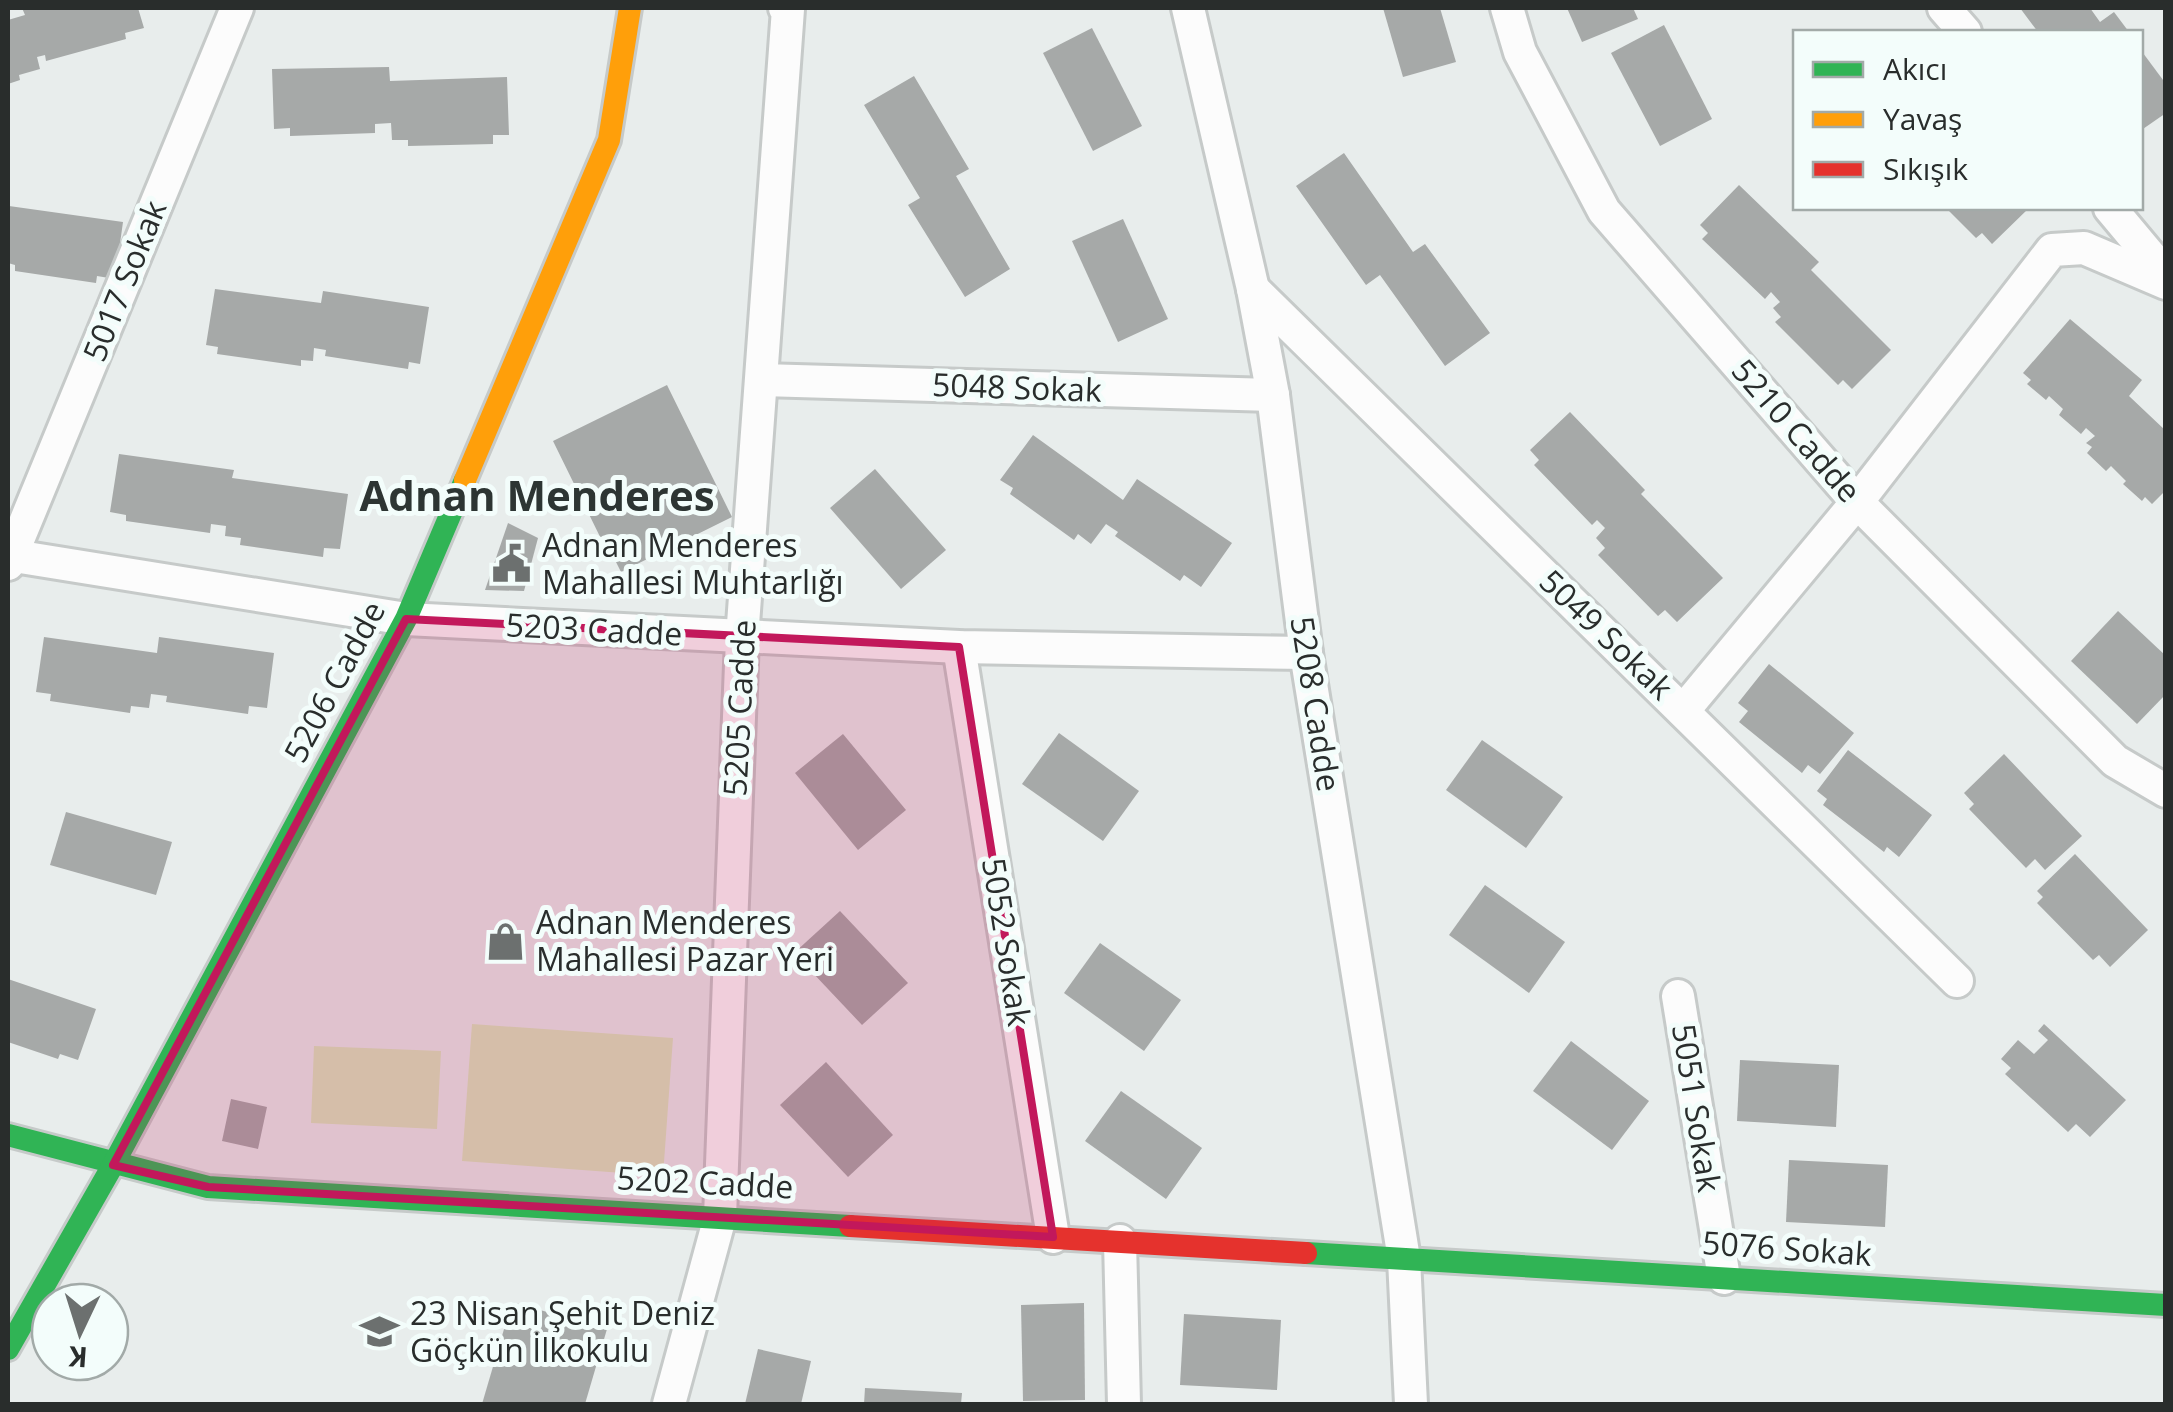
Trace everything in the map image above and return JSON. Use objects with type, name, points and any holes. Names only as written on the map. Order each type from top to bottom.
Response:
[{"type":"street","name":"5017 Sokak","points":[[9,558],[238,8]]},
{"type":"street","name":"5206 Cadde","points":[[8,1349],[113,1165],[406,620],[609,140],[630,8]]},
{"type":"street","name":"5205 Cadde","points":[[669,1404],[720,1217],[742,638],[788,9],[785,8]]},
{"type":"street","name":"5208 Cadde","points":[[1188,8],[1253,289],[1272,395],[1306,653],[1404,1259],[1411,1404]]},
{"type":"street","name":"5210 Cadde","points":[[1507,8],[1520,52],[1604,210],[1857,502],[2115,761],[2166,791]]},
{"type":"street","points":[[1944,8],[1962,30]]},
{"type":"street","points":[[2112,210],[2166,274]]},
{"type":"street","points":[[1683,710],[1857,502],[2052,250],[2084,248],[2166,284]]},
{"type":"street","name":"5049 Sokak","points":[[1253,289],[1958,980]]},
{"type":"street","name":"5048 Sokak","points":[[762,380],[1272,395]]},
{"type":"street","name":"5203 Cadde","points":[[9,558],[406,620],[960,647],[1306,653]]},
{"type":"street","name":"5052 Sokak","points":[[960,647],[1053,1237]]},
{"type":"street","name":"5051 Sokak","points":[[1678,996],[1724,1278]]},
{"type":"street","name":"5202 Cadde","points":[[8,1135],[208,1187],[1404,1259]]},
{"type":"street","points":[[1120,1241],[1124,1404]]},
{"type":"street","name":"5076 Sokak","points":[[1404,1259],[2166,1305]]},
{"type":"highlighted area","points":[[406,619],[959,647],[1053,1237],[208,1187],[113,1165]]},
{"type":"green space","points":[[472,1024],[673,1038],[663,1176],[462,1161]]},
{"type":"green space","points":[[314,1046],[441,1051],[437,1129],[311,1123]]},
{"type":"building","points":[[22,8],[138,8],[144,28],[125,33],[126,39],[46,61],[45,55],[37,57],[40,69],[19,75],[20,80],[8,84],[8,20],[25,15]]},
{"type":"building","points":[[1383,8],[1440,8],[1456,62],[1403,77]]},
{"type":"building","points":[[1567,8],[1633,8],[1638,19],[1582,42]]},
{"type":"building","points":[[2020,8],[2090,8],[2100,22],[2114,12],[2128,30],[2036,30]]},
{"type":"building","points":[[1664,25],[1712,119],[1660,146],[1611,53]]},
{"type":"building","points":[[1092,28],[1142,126],[1093,151],[1043,53]]},
{"type":"building","points":[[2143,53],[2166,84],[2166,113],[2143,129]]},
{"type":"building","points":[[389,67],[390,81],[507,77],[509,135],[493,135],[493,144],[408,146],[408,140],[392,140],[391,123],[375,124],[375,133],[290,136],[290,128],[274,129],[272,69]]},
{"type":"building","points":[[914,76],[969,169],[956,176],[1010,269],[965,297],[908,205],[920,198],[864,105]]},
{"type":"building","points":[[1344,153],[1413,252],[1425,244],[1490,333],[1445,366],[1380,275],[1366,285],[1296,186]]},
{"type":"building","points":[[1739,185],[1819,262],[1811,270],[1891,350],[1852,389],[1843,380],[1838,385],[1775,322],[1781,317],[1773,308],[1780,302],[1771,292],[1765,299],[1702,239],[1708,233],[1700,225]]},
{"type":"building","points":[[9,206],[123,222],[115,279],[97,276],[96,283],[15,271],[15,265],[8,263]]},
{"type":"building","points":[[1948,210],[2027,210],[1992,244],[1982,233],[1976,238]]},
{"type":"building","points":[[1123,219],[1168,319],[1118,342],[1072,241]]},
{"type":"building","points":[[215,289],[321,303],[323,291],[429,307],[420,364],[409,362],[408,369],[325,356],[326,350],[314,348],[313,361],[301,360],[301,366],[217,354],[218,347],[206,345]]},
{"type":"building","points":[[2070,319],[2142,380],[2129,396],[2166,431],[2166,490],[2152,504],[2145,497],[2142,501],[2123,484],[2126,481],[2111,466],[2106,471],[2087,453],[2092,447],[2086,443],[2095,436],[2086,428],[2081,434],[2059,415],[2063,409],[2049,396],[2046,400],[2027,384],[2031,380],[2023,373]]},
{"type":"building","points":[[667,385],[732,517],[621,572],[553,441]]},
{"type":"building","points":[[1570,412],[1645,490],[1641,494],[1723,578],[1677,622],[1665,610],[1658,616],[1598,555],[1605,548],[1596,538],[1605,528],[1597,520],[1592,525],[1534,465],[1539,460],[1530,450]]},
{"type":"building","points":[[1033,435],[1123,500],[1137,479],[1232,543],[1201,587],[1184,575],[1180,581],[1115,536],[1118,532],[1106,524],[1091,544],[1078,534],[1074,540],[1010,494],[1013,488],[1000,480]]},
{"type":"building","points":[[119,454],[234,470],[232,478],[348,494],[340,549],[324,548],[323,557],[240,545],[241,538],[225,536],[226,526],[211,524],[210,533],[126,521],[126,515],[110,512]]},
{"type":"building","points":[[875,469],[946,550],[901,589],[830,508]]},
{"type":"building","name":"Adnan Menderes Mahallesi Muhtarlığı","points":[[508,523],[538,538],[524,591],[485,590]]},
{"type":"building","points":[[2118,611],[2166,656],[2166,694],[2137,724],[2071,661]]},
{"type":"building","points":[[44,637],[157,653],[159,637],[274,653],[267,708],[249,706],[248,714],[166,702],[167,696],[151,694],[149,708],[131,706],[130,713],[50,701],[51,694],[36,692]]},
{"type":"building","points":[[1769,664],[1854,733],[1820,774],[1808,765],[1802,773],[1739,722],[1748,711],[1738,703]]},
{"type":"building","points":[[1059,733],[1139,791],[1103,841],[1022,784]]},
{"type":"building","points":[[843,734],[906,810],[858,850],[795,773]]},
{"type":"building","points":[[1482,740],[1563,797],[1526,848],[1446,790]]},
{"type":"building","points":[[1848,750],[1932,815],[1899,857],[1887,847],[1884,852],[1823,805],[1827,799],[1817,791]]},
{"type":"building","points":[[2004,754],[2082,836],[2045,870],[2035,859],[2026,868],[1969,809],[1974,804],[1964,793]]},
{"type":"building","points":[[66,812],[172,842],[156,895],[50,865]]},
{"type":"building","points":[[2075,854],[2148,930],[2110,967],[2099,955],[2093,960],[2037,903],[2043,897],[2037,891]]},
{"type":"building","points":[[1485,885],[1565,942],[1529,993],[1449,935]]},
{"type":"building","points":[[840,911],[908,983],[862,1025],[794,953]]},
{"type":"building","points":[[1100,943],[1181,1000],[1144,1051],[1064,993]]},
{"type":"building","points":[[8,979],[96,1009],[78,1060],[60,1054],[58,1059],[8,1042]]},
{"type":"building","points":[[2044,1024],[2126,1100],[2090,1137],[2076,1124],[2068,1132],[2005,1074],[2011,1068],[2001,1059],[2018,1040],[2034,1054],[2048,1040],[2038,1031]]},
{"type":"building","points":[[1571,1041],[1649,1101],[1612,1150],[1533,1091]]},
{"type":"building","points":[[1740,1060],[1839,1065],[1836,1127],[1737,1121]]},
{"type":"building","points":[[826,1062],[893,1135],[848,1177],[780,1105]]},
{"type":"building","points":[[1121,1091],[1202,1148],[1166,1199],[1085,1141]]},
{"type":"building","points":[[231,1099],[267,1107],[258,1149],[222,1141]]},
{"type":"building","points":[[1789,1160],[1888,1165],[1885,1227],[1786,1222]]},
{"type":"building","points":[[512,1302],[607,1329],[585,1404],[482,1404]]},
{"type":"building","points":[[1084,1303],[1085,1400],[1023,1401],[1021,1305]]},
{"type":"building","points":[[1184,1314],[1281,1320],[1277,1390],[1180,1385]]},
{"type":"building","points":[[758,1349],[811,1361],[801,1404],[745,1404]]},
{"type":"building","points":[[865,1388],[962,1393],[961,1404],[864,1404]]},
{"type":"traffic: fast","points":[[8,1349],[113,1165],[406,619],[465,480]]},
{"type":"traffic: fast","points":[[8,1135],[208,1187],[850,1226]]},
{"type":"traffic: fast","points":[[1306,1253],[2166,1305]]},
{"type":"traffic: slow","points":[[465,480],[609,140],[630,8]]},
{"type":"traffic: jam","points":[[850,1226],[1306,1253]]},
{"type":"place","name":"Adnan Menderes Mahallesi Muhtarlığı","points":[[512,564]]},
{"type":"place","name":"Adnan Menderes Mahallesi Pazar Yeri","points":[[506,941]]},
{"type":"place","name":"23 Nisan Şehit Deniz Göçkün İlkokulu","points":[[380,1332]]},
{"type":"district","name":"Adnan Menderes","points":[[537,496]]}]
